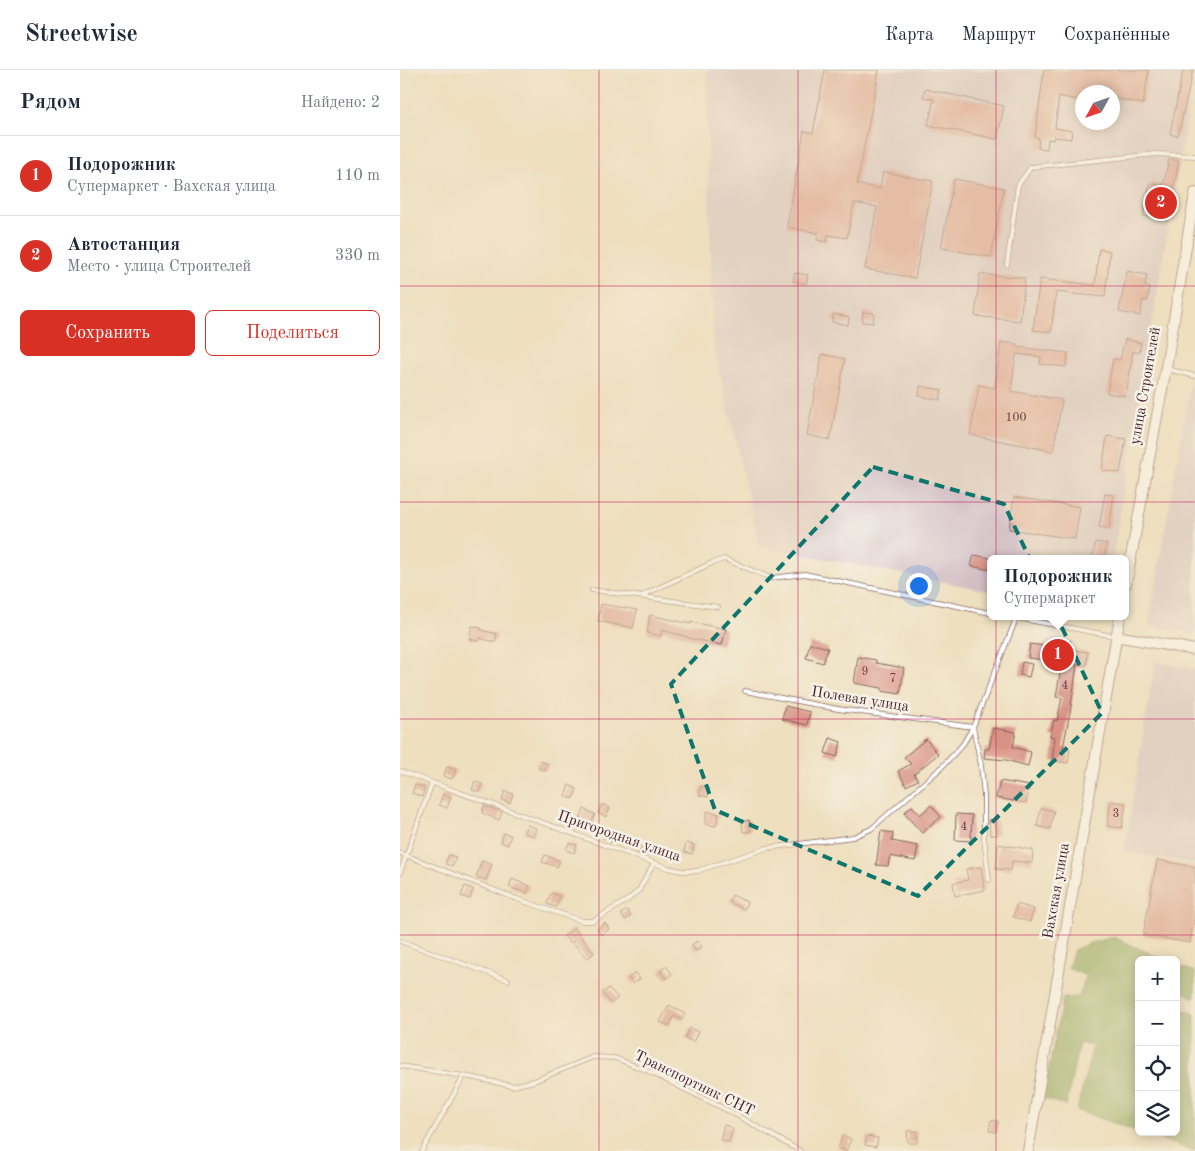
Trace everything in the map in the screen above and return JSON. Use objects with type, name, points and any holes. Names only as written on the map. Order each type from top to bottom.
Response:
[{"type":"street","name":"улица Строителей","points":[[1129,567],[1195,193]]},
{"type":"street","points":[[1119,620],[1116,636],[1195,650]]},
{"type":"street","name":"Вахская улица","points":[[1028,1151],[1116,636]]},
{"type":"lane","points":[[1007,265],[1018,184],[1031,167],[1156,154],[1195,156]]},
{"type":"lane","points":[[1165,369],[1195,376]]},
{"type":"lane","points":[[641,596],[724,559],[771,578],[805,574],[987,612]]},
{"type":"lane","points":[[592,590],[718,607]]},
{"type":"lane","name":"Пригородная улица","points":[[400,771],[682,872],[697,871],[767,848],[853,837],[871,829],[942,768],[963,744],[973,727],[1015,620]]},
{"type":"lane","points":[[1027,620],[1116,636]]},
{"type":"lane","name":"Полевая улица","points":[[745,691],[838,710],[973,727]]},
{"type":"lane","points":[[973,727],[982,773],[984,838],[989,880]]},
{"type":"lane","points":[[400,873],[432,783]]},
{"type":"lane","points":[[400,853],[582,921],[593,921],[629,899],[639,890],[654,863]]},
{"type":"lane","points":[[400,941],[508,980]]},
{"type":"lane","name":"Транспортник СНТ","points":[[400,1066],[513,1086],[534,1081],[593,1057],[615,1058],[648,1071],[722,1108],[800,1151]]},
{"type":"lane","points":[[422,1151],[464,1076]]},
{"type":"highlighted area","points":[[873,467],[1004,504],[1102,713],[918,896],[715,810],[671,684]]},
{"type":"shaded area","points":[[706,70],[1195,70],[1113,555],[987,555],[987,590],[759,546],[713,342]]},
{"type":"shaded area","points":[[1195,359],[1195,633],[1148,626]]},
{"type":"shaded area","points":[[1155,662],[1195,669],[1195,864],[1124,852]]},
{"type":"green space","points":[[1114,937],[1155,956],[1135,956],[1135,1131],[1077,1110],[1093,1046],[1079,1043],[1066,1106],[1043,1098],[1063,998],[1079,997],[1086,976],[1068,968],[1074,950],[1087,944]]},
{"type":"green space","points":[[1180,966],[1195,972],[1195,998],[1180,991]]},
{"type":"green space","points":[[1180,1008],[1195,1014],[1195,1151],[1151,1136],[1180,1136]]},
{"type":"building","points":[[825,70],[879,70],[857,184],[880,189],[883,172],[933,181],[915,278],[865,269],[877,207],[854,203],[847,238],[828,235],[827,242],[817,240],[818,233],[787,227],[804,131],[813,133]]},
{"type":"building","points":[[1044,70],[1149,70],[1143,104],[1120,100],[1120,85],[1075,85],[1075,99],[1059,96],[1055,128],[1072,131],[1071,139],[1054,137],[1053,140],[1048,139],[1047,149],[1038,148],[1039,138],[1035,137]]},
{"type":"building","points":[[1183,70],[1193,70],[1178,136],[1170,134]]},
{"type":"building","points":[[925,89],[1004,106],[997,139],[928,125],[934,99],[923,97]]},
{"type":"building","points":[[1169,159],[1179,161],[1167,221],[1143,216],[1150,183],[1163,186]]},
{"type":"building","points":[[954,179],[1004,188],[991,257],[941,248]]},
{"type":"building","points":[[1099,249],[1110,251],[1105,297],[1056,292],[1051,332],[1033,330],[1040,279],[1095,285]]},
{"type":"building","points":[[1127,271],[1147,275],[1145,287],[1150,288],[1147,301],[1143,300],[1140,316],[1119,312]]},
{"type":"building","points":[[795,273],[808,275],[806,284],[793,281]]},
{"type":"building","points":[[980,274],[1025,278],[1020,321],[975,316]]},
{"type":"building","points":[[863,312],[874,313],[873,323],[862,322]]},
{"type":"building","points":[[833,314],[849,317],[848,325],[832,322]]},
{"type":"building","points":[[1125,339],[1141,343],[1139,353],[1133,351],[1126,396],[1107,393],[1113,359],[1120,360]]},
{"type":"building","points":[[1001,342],[1017,344],[1017,347],[1068,353],[1066,367],[1040,364],[1041,357],[1016,354],[1011,391],[1062,400],[1053,451],[970,435],[979,385],[995,388]]},
{"type":"building","points":[[822,354],[845,359],[830,440],[807,435]]},
{"type":"building","points":[[920,386],[942,390],[940,400],[919,396]]},
{"type":"building","points":[[1107,436],[1126,439],[1120,473],[1102,470]]},
{"type":"building","points":[[1105,494],[1114,495],[1109,529],[1099,527]]},
{"type":"building","points":[[1014,497],[1080,507],[1075,539],[1009,529]]},
{"type":"building","points":[[1096,542],[1107,544],[1105,555],[1093,555]]},
{"type":"building","points":[[974,555],[987,557],[987,569],[971,566]]},
{"type":"building","points":[[601,604],[637,610],[633,628],[598,621]]},
{"type":"building","points":[[650,615],[726,629],[722,645],[662,630],[661,636],[647,633]]},
{"type":"building","points":[[472,626],[497,634],[495,642],[479,638],[478,641],[469,639]]},
{"type":"building","points":[[810,643],[828,648],[823,663],[806,658]]},
{"type":"building","points":[[1030,644],[1088,652],[1086,666],[1077,664],[1063,748],[1070,749],[1068,763],[1052,761],[1055,737],[1050,736],[1054,720],[1057,721],[1062,698],[1056,697],[1062,662],[1028,658]]},
{"type":"building","points":[[858,657],[876,660],[876,663],[904,668],[900,694],[882,691],[882,688],[854,683]]},
{"type":"building","points":[[1022,662],[1032,664],[1029,677],[1020,675]]},
{"type":"building","points":[[785,706],[810,712],[807,725],[782,719]]},
{"type":"building","points":[[993,728],[1016,732],[1013,747],[1031,752],[1028,766],[1006,760],[984,758],[985,749],[989,749]]},
{"type":"building","points":[[830,738],[841,742],[837,757],[825,753]]},
{"type":"building","points":[[926,739],[938,754],[914,774],[918,780],[906,786],[898,771],[911,764],[904,757]]},
{"type":"building","points":[[541,761],[548,764],[545,771],[538,768]]},
{"type":"building","points":[[447,767],[456,770],[452,779],[443,776]]},
{"type":"building","points":[[475,781],[482,784],[479,792],[472,790]]},
{"type":"building","points":[[1000,781],[1030,786],[1026,803],[996,798]]},
{"type":"building","points":[[415,785],[425,788],[422,797],[412,793]]},
{"type":"building","points":[[569,785],[577,789],[573,799],[565,796]]},
{"type":"building","points":[[701,786],[709,788],[708,797],[699,795]]},
{"type":"building","points":[[505,791],[513,794],[510,803],[502,800]]},
{"type":"building","points":[[443,794],[451,797],[447,808],[439,805]]},
{"type":"building","points":[[1111,801],[1126,803],[1122,828],[1107,826]]},
{"type":"building","points":[[602,804],[610,808],[606,817],[598,813]]},
{"type":"building","points":[[931,805],[941,817],[922,833],[904,813],[912,806],[920,815]]},
{"type":"building","points":[[484,806],[502,812],[499,820],[482,813]]},
{"type":"building","points":[[1041,808],[1054,811],[1050,829],[1037,826]]},
{"type":"building","points":[[584,809],[595,814],[590,826],[579,821]]},
{"type":"building","points":[[707,811],[719,814],[716,826],[705,824]]},
{"type":"building","points":[[956,814],[972,815],[971,841],[955,840]]},
{"type":"building","points":[[996,819],[998,835],[990,835],[989,820]]},
{"type":"building","points":[[749,820],[751,831],[743,832],[742,822]]},
{"type":"building","points":[[527,825],[536,828],[534,836],[524,833]]},
{"type":"building","points":[[881,831],[893,833],[892,841],[918,846],[915,861],[890,856],[888,866],[876,865]]},
{"type":"building","points":[[606,832],[616,836],[613,843],[603,838]]},
{"type":"building","points":[[504,833],[511,835],[508,845],[501,842]]},
{"type":"building","points":[[639,840],[650,845],[647,854],[635,849]]},
{"type":"building","points":[[569,843],[577,845],[574,853],[566,850]]},
{"type":"building","points":[[686,843],[694,845],[692,854],[684,852]]},
{"type":"building","points":[[998,844],[1033,850],[1032,863],[1012,861],[1011,870],[996,869]]},
{"type":"building","points":[[449,855],[456,857],[453,866],[445,864]]},
{"type":"building","points":[[545,855],[560,861],[557,867],[542,862]]},
{"type":"building","points":[[1157,860],[1195,867],[1195,912],[1190,943],[1143,935]]},
{"type":"building","points":[[482,861],[492,864],[486,880],[476,877]]},
{"type":"building","points":[[981,867],[985,890],[955,896],[953,883],[968,880],[966,869]]},
{"type":"building","points":[[512,879],[530,886],[527,893],[509,887]]},
{"type":"building","points":[[465,886],[473,889],[470,899],[461,896]]},
{"type":"building","points":[[551,893],[560,896],[556,907],[547,904]]},
{"type":"building","points":[[732,895],[747,902],[744,909],[729,902]]},
{"type":"building","points":[[1017,904],[1034,909],[1030,922],[1013,917]]},
{"type":"building","points":[[627,910],[631,916],[625,920],[621,914]]},
{"type":"building","points":[[605,923],[609,929],[601,935],[597,929]]},
{"type":"building","points":[[574,928],[594,953],[587,959],[572,941],[570,943],[564,936]]},
{"type":"building","points":[[697,941],[702,947],[696,951],[691,945]]},
{"type":"building","points":[[666,966],[672,974],[666,979],[660,971]]},
{"type":"building","points":[[635,973],[640,979],[633,984],[629,978]]},
{"type":"building","points":[[609,988],[618,998],[611,1004],[602,993]]},
{"type":"building","points":[[669,1005],[685,1014],[682,1020],[674,1016],[669,1026],[660,1022]]},
{"type":"building","points":[[690,1028],[698,1032],[693,1042],[685,1038]]},
{"type":"building","points":[[991,1120],[998,1121],[996,1132],[989,1131]]},
{"type":"building","points":[[724,1125],[733,1128],[729,1142],[720,1140]]},
{"type":"building","points":[[907,1131],[917,1131],[917,1143],[908,1143]]},
{"type":"building","points":[[843,1135],[851,1139],[846,1151],[838,1148]]},
{"type":"building","points":[[867,1136],[878,1138],[876,1147],[865,1145]]},
{"type":"place","name":"Автостанция","points":[[1161,203]]},
{"type":"place","name":"Подорожник","points":[[1058,655]]}]
